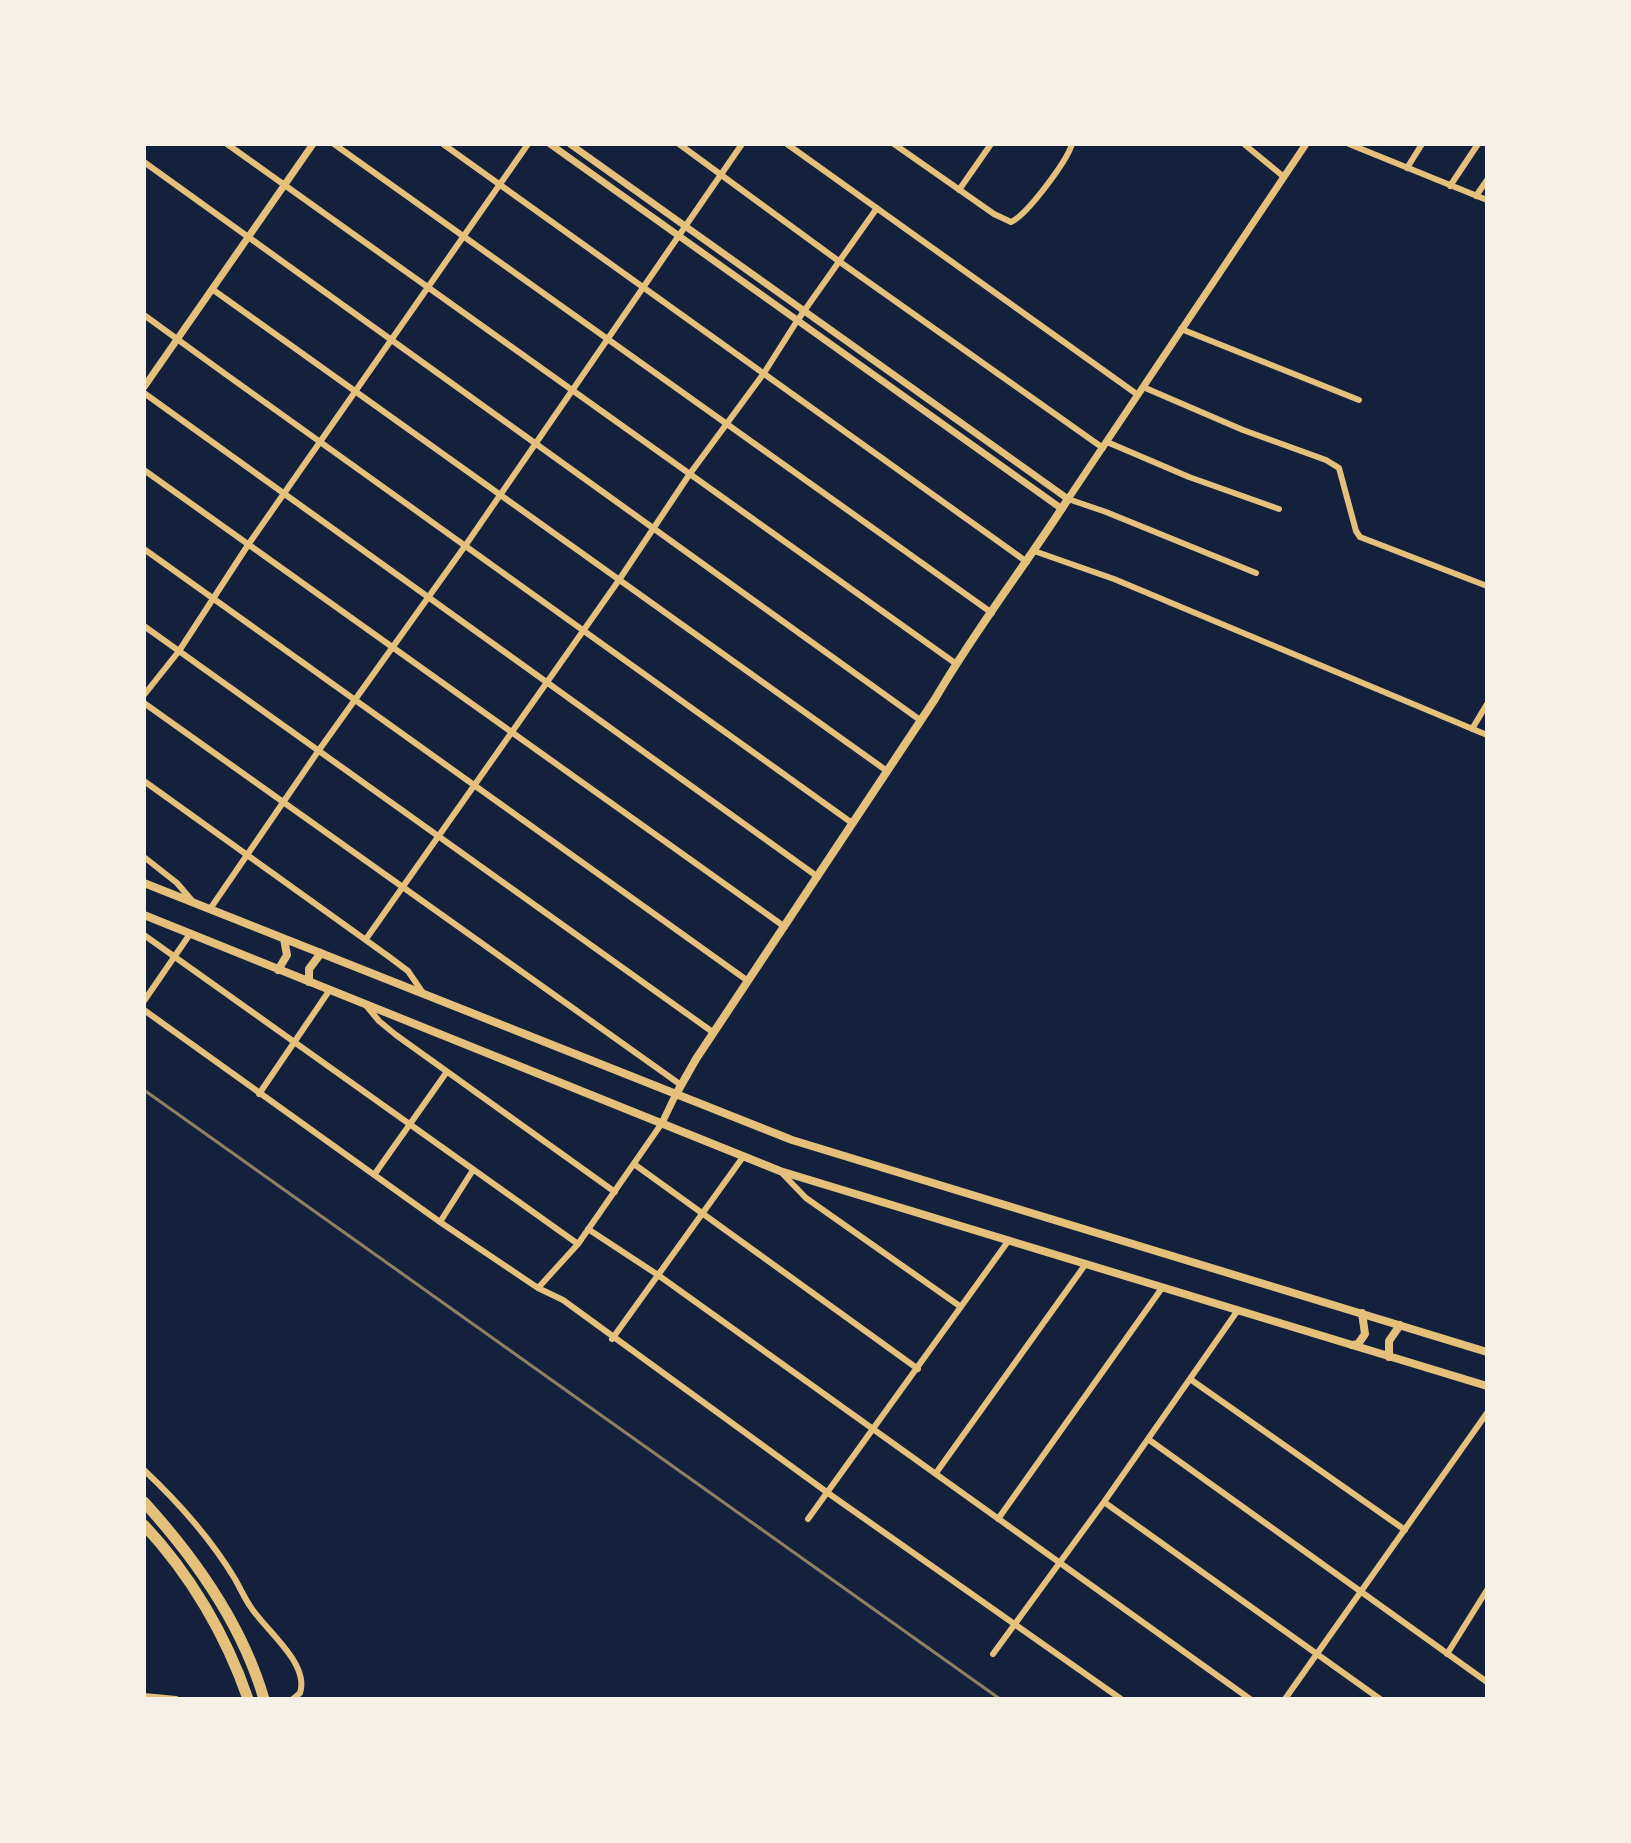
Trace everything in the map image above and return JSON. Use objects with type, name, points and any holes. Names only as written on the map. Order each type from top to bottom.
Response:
[{"type":"highway","points":[[144,1502],[178,1541],[212,1589],[239,1637],[264,1699]]},
{"type":"highway","points":[[144,1525],[166,1550],[208,1611],[248,1699]]},
{"type":"main road","points":[[675,1096],[955,663],[1068,499]]},
{"type":"main road","points":[[144,883],[792,1140],[1487,1352]]},
{"type":"main road","points":[[144,915],[780,1171],[1487,1386]]},
{"type":"main road","points":[[278,970],[287,955],[284,939]]},
{"type":"main road","points":[[309,982],[309,969],[321,953]]},
{"type":"main road","points":[[1351,1345],[1358,1344],[1365,1334],[1362,1313]]},
{"type":"main road","points":[[1389,1357],[1389,1341],[1400,1325]]},
{"type":"street","points":[[227,144],[955,663]]},
{"type":"street","points":[[144,387],[313,144]]},
{"type":"street","points":[[334,144],[992,613]]},
{"type":"street","points":[[443,144],[1027,562]]},
{"type":"street","points":[[144,695],[179,651],[248,545],[528,144]]},
{"type":"street","points":[[550,144],[1062,509]]},
{"type":"street","points":[[570,144],[1068,499],[1256,573]]},
{"type":"street","points":[[679,144],[840,262],[1105,445],[1279,509]]},
{"type":"street","points":[[210,909],[742,144]]},
{"type":"street","points":[[787,144],[1138,395]]},
{"type":"street","points":[[894,144],[905,147],[959,190],[1011,222],[1016,220],[1064,160],[1072,144]]},
{"type":"street","points":[[959,190],[991,144]]},
{"type":"street","points":[[1244,144],[1284,177]]},
{"type":"street","points":[[1068,499],[1306,144]]},
{"type":"street","points":[[1349,144],[1487,200]]},
{"type":"street","points":[[1407,168],[1422,144]]},
{"type":"street","points":[[1450,186],[1478,144]]},
{"type":"street","points":[[144,162],[920,720]]},
{"type":"street","points":[[1476,196],[1487,180]]},
{"type":"street","points":[[366,939],[877,208]]},
{"type":"street","points":[[212,289],[887,771]]},
{"type":"street","points":[[144,315],[852,823]]},
{"type":"street","points":[[1181,329],[1359,400]]},
{"type":"street","points":[[1143,387],[1243,430],[1326,460],[1343,474],[1360,537],[1487,586]]},
{"type":"street","points":[[144,393],[818,877]]},
{"type":"street","points":[[144,470],[785,927]]},
{"type":"street","points":[[144,549],[748,981]]},
{"type":"street","points":[[1034,551],[1114,579],[1487,735]]},
{"type":"street","points":[[144,626],[714,1033]]},
{"type":"street","points":[[144,703],[681,1085]]},
{"type":"street","points":[[1472,729],[1487,704]]},
{"type":"street","points":[[144,781],[366,939],[408,971],[424,994]]},
{"type":"street","points":[[144,857],[177,883],[194,903]]},
{"type":"street","points":[[144,1001],[190,934]]},
{"type":"street","points":[[144,935],[578,1244]]},
{"type":"street","points":[[259,1094],[329,991]]},
{"type":"street","points":[[365,1004],[379,1021],[446,1073],[615,1192]]},
{"type":"street","points":[[144,1010],[440,1222],[538,1288],[563,1300],[612,1339],[1121,1699]]},
{"type":"street","points":[[374,1175],[446,1073]]},
{"type":"street","points":[[538,1288],[578,1244],[662,1123],[675,1096]]},
{"type":"street","points":[[612,1339],[743,1157]]},
{"type":"street","points":[[634,1164],[918,1369]]},
{"type":"street","points":[[440,1222],[473,1170]]},
{"type":"street","points":[[780,1171],[814,1205],[961,1307]]},
{"type":"street","points":[[588,1229],[875,1429],[1250,1699]]},
{"type":"street","points":[[808,1519],[1009,1240]]},
{"type":"street","points":[[936,1473],[1085,1265]]},
{"type":"street","points":[[998,1519],[1162,1288]]},
{"type":"street","points":[[993,1654],[1238,1310]]},
{"type":"street","points":[[1190,1379],[1405,1530]]},
{"type":"street","points":[[1285,1699],[1487,1413]]},
{"type":"street","points":[[1148,1439],[1487,1682]]},
{"type":"street","points":[[144,1470],[206,1538],[250,1607],[293,1660],[302,1681],[296,1698]]},
{"type":"street","points":[[1104,1502],[1380,1699]]},
{"type":"street","points":[[1447,1654],[1487,1590]]},
{"type":"street","points":[[144,1696],[176,1699]]},
{"type":"railway","points":[[144,1090],[1000,1699]]}]
